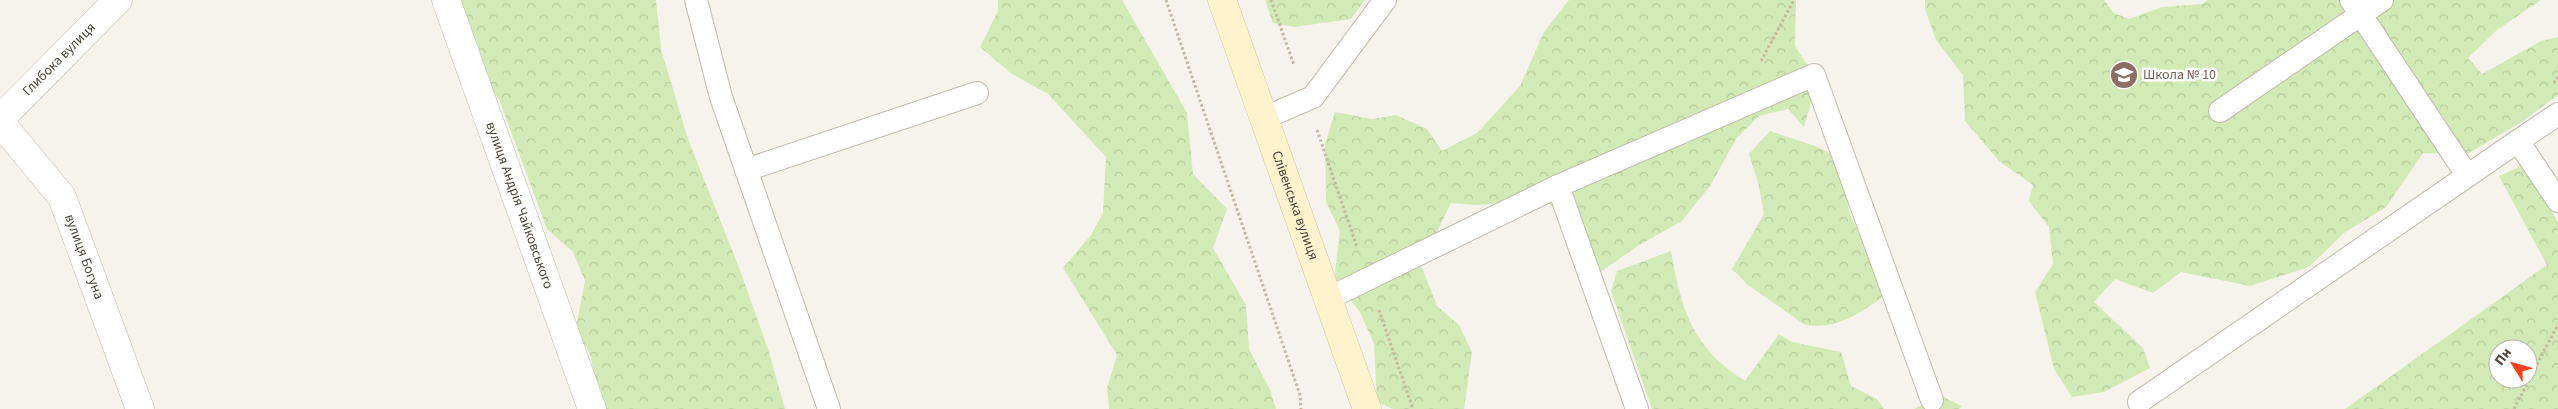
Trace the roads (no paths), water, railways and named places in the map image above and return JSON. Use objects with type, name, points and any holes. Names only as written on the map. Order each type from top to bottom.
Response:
[{"type":"main road","name":"Слівенська вулиця","points":[[1222,0],[1367,409]]},
{"type":"street","name":"Глибока вулиця","points":[[0,120],[118,0]]},
{"type":"street","name":"вулиця Андрія Чайковського","points":[[446,0],[592,409]]},
{"type":"street","name":"вулиця Богуна","points":[[0,120],[62,197],[140,409]]},
{"type":"lane","points":[[696,0],[721,97],[829,409]]},
{"type":"lane","points":[[1264,118],[1313,97],[1386,0]]},
{"type":"lane","points":[[2220,111],[2356,7],[2382,0]]},
{"type":"lane","points":[[2356,7],[2467,175]]},
{"type":"lane","points":[[1329,298],[1558,186],[1814,75],[1932,400]]},
{"type":"lane","points":[[746,170],[977,93]]},
{"type":"lane","points":[[2139,402],[2558,114]]},
{"type":"lane","points":[[2518,141],[2558,202]]},
{"type":"lane","points":[[1558,186],[1637,409]]},
{"type":"place","name":"Школа № 10","points":[[2124,75]]}]
